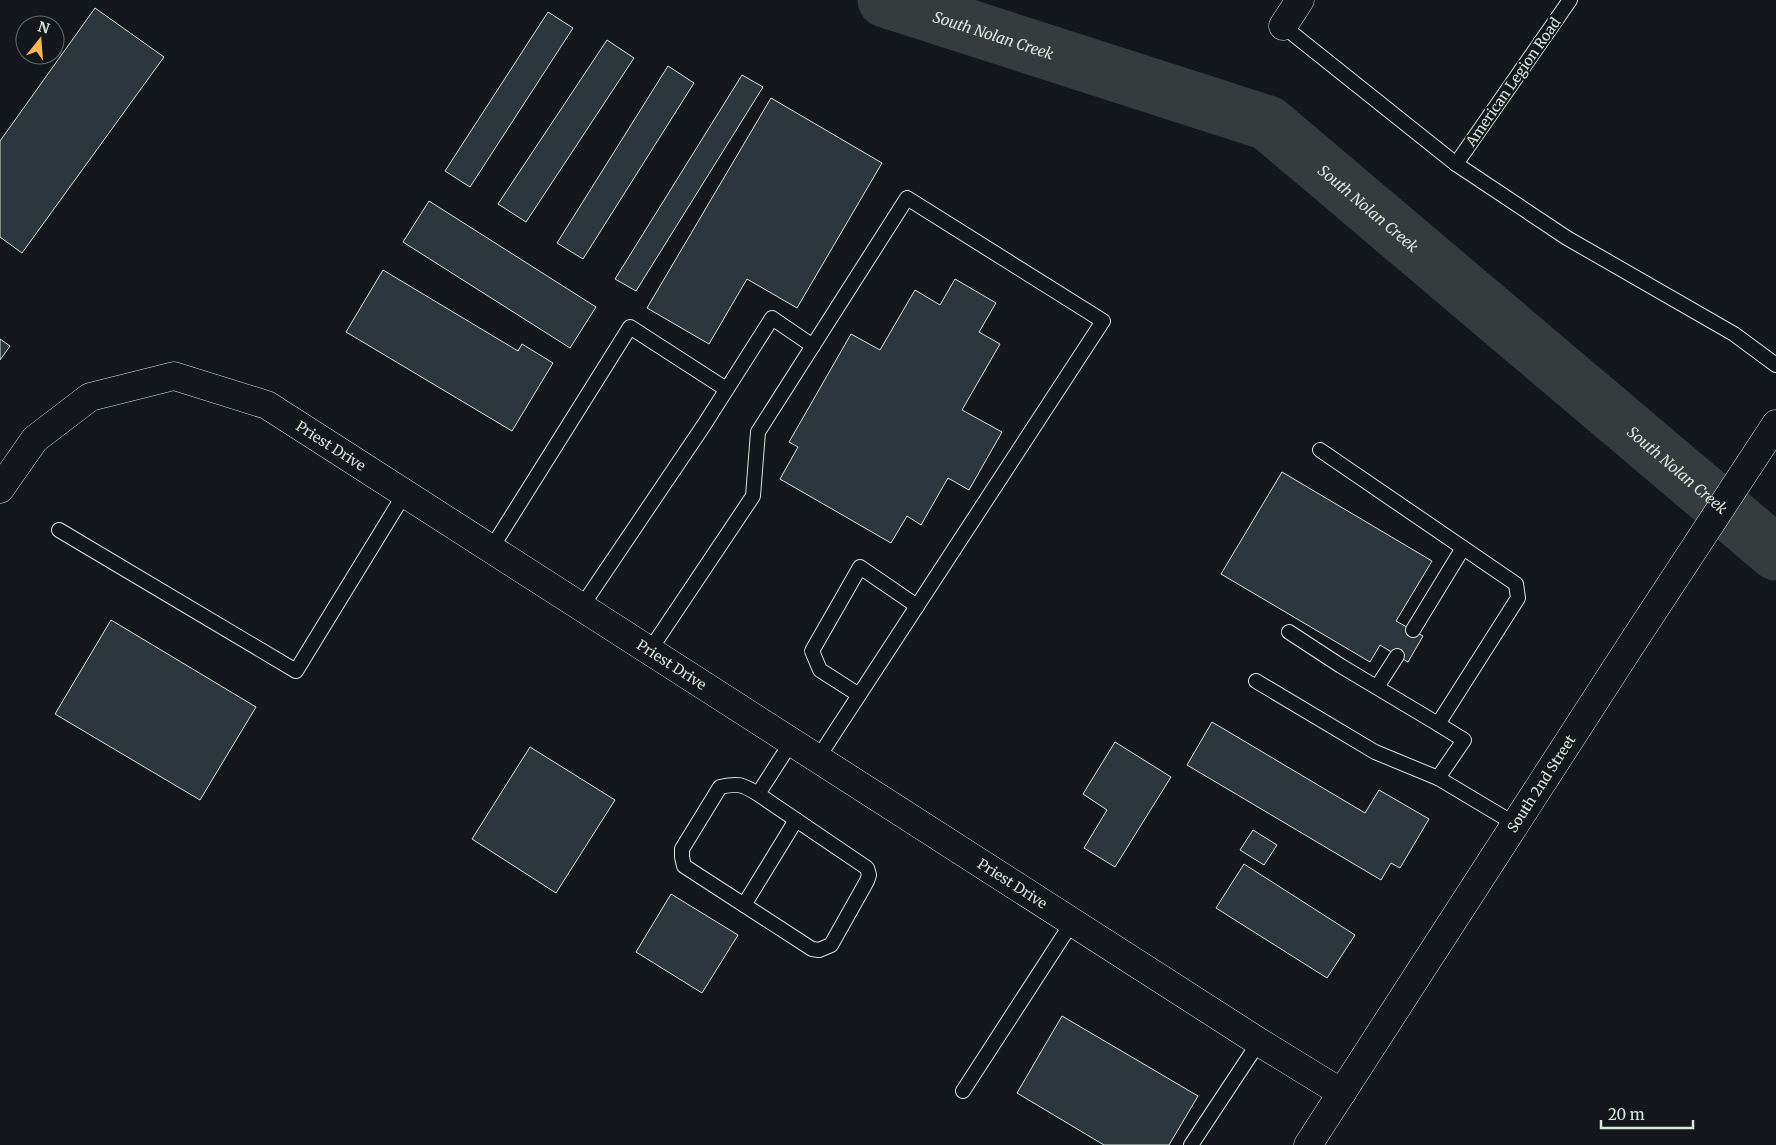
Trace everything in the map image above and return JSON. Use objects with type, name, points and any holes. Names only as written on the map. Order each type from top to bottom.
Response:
[{"type":"street","points":[[1283,26],[1300,0]]},
{"type":"street","name":"Priest Drive","points":[[0,488],[35,439],[90,397],[174,376],[267,405],[1259,1042],[1342,1093]]},
{"type":"street","name":"South 2nd Street","points":[[1308,1145],[1776,424]]},
{"type":"lane","name":"American Legion Road","points":[[1456,164],[1570,0]]},
{"type":"lane","points":[[1283,26],[1456,164],[1567,238],[1734,334],[1776,365]]},
{"type":"lane","points":[[650,650],[753,496],[758,432],[907,198],[1103,321],[818,758]]},
{"type":"lane","points":[[582,606],[704,425],[772,318],[813,346]]},
{"type":"lane","points":[[491,549],[630,327],[726,389]]},
{"type":"lane","points":[[1320,450],[1516,584],[1518,598],[1438,724]]},
{"type":"lane","points":[[59,530],[296,671],[405,493]]},
{"type":"lane","points":[[1412,630],[1463,548]]},
{"type":"lane","points":[[859,695],[820,670],[812,651],[860,568],[917,606]]},
{"type":"lane","points":[[1289,632],[1464,740],[1438,778]]},
{"type":"lane","points":[[1377,688],[1397,656]]},
{"type":"lane","points":[[1256,681],[1375,752],[1438,778],[1516,824]]},
{"type":"lane","points":[[758,794],[792,741]]},
{"type":"lane","points":[[736,784],[745,786],[796,820],[867,868],[869,875],[831,945],[819,950],[812,949],[684,866],[682,857],[682,849],[720,788],[736,784]]},
{"type":"lane","points":[[744,905],[796,820]]},
{"type":"lane","points":[[963,1092],[1073,921]]},
{"type":"lane","points":[[1191,1145],[1259,1042]]},
{"type":"building","points":[[95,8],[164,57],[22,253],[0,237],[0,141],[54,65],[65,65],[65,50]]},
{"type":"building","points":[[548,12],[573,28],[470,187],[445,171]]},
{"type":"building","points":[[607,40],[634,58],[526,222],[498,204]]},
{"type":"building","points":[[668,66],[694,83],[583,259],[557,243]]},
{"type":"building","points":[[742,75],[763,87],[636,291],[615,279]]},
{"type":"building","points":[[771,98],[882,163],[797,308],[747,279],[709,344],[647,308]]},
{"type":"building","points":[[429,201],[596,307],[570,348],[403,242]]},
{"type":"building","points":[[383,270],[518,351],[522,344],[553,363],[512,431],[346,332]]},
{"type":"building","points":[[955,279],[996,303],[979,332],[1000,344],[962,410],[1002,432],[969,490],[948,478],[921,525],[907,516],[891,543],[780,479],[798,447],[789,442],[851,334],[880,350],[915,290],[940,305]]},
{"type":"building","points":[[0,339],[10,346],[0,360]]},
{"type":"building","points":[[1282,472],[1432,561],[1396,621],[1423,636],[1408,662],[1380,645],[1370,662],[1221,574]]},
{"type":"building","points":[[111,620],[256,707],[200,800],[55,714]]},
{"type":"building","points":[[1212,722],[1365,813],[1379,790],[1429,819],[1400,868],[1391,863],[1381,880],[1187,765]]},
{"type":"building","points":[[1115,742],[1171,777],[1115,867],[1084,848],[1107,810],[1083,794]]},
{"type":"building","points":[[530,747],[615,800],[556,893],[472,839]]},
{"type":"building","points":[[1253,830],[1277,845],[1264,865],[1240,850]]},
{"type":"building","points":[[1244,864],[1355,935],[1327,978],[1216,908]]},
{"type":"building","points":[[671,894],[738,935],[702,993],[636,952]]},
{"type":"building","points":[[1062,1016],[1198,1096],[1169,1145],[1104,1145],[1017,1093]]},
{"type":"waterway","name":"South Nolan Creek","points":[[885,0],[1268,123],[1776,553]]}]
